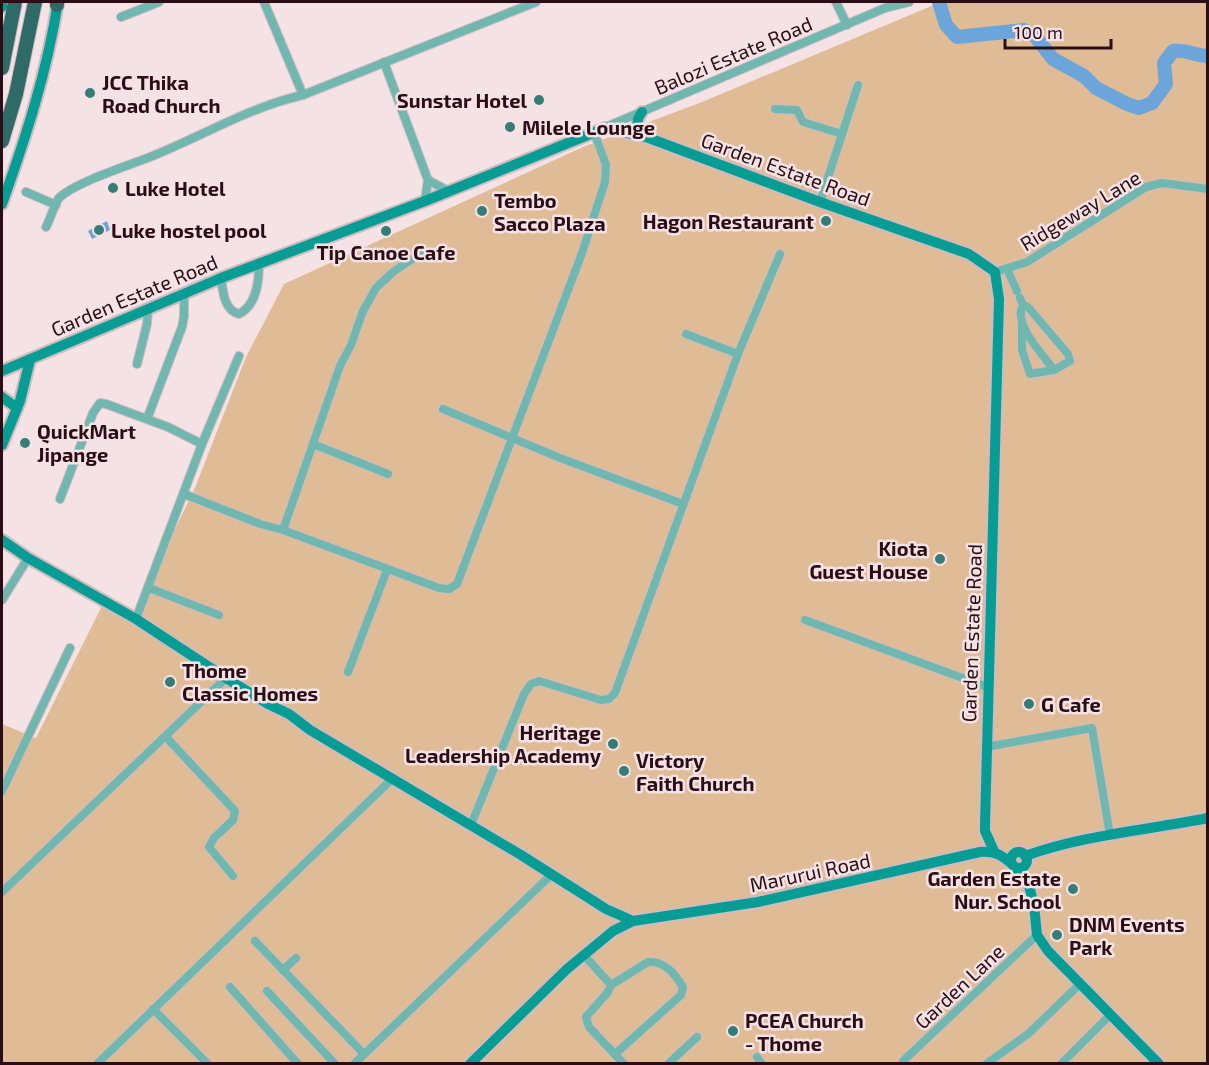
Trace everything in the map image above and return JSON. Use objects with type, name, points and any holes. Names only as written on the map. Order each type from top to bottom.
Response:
[{"type":"highway","points":[[2,68],[15,2]]},
{"type":"highway","points":[[2,141],[16,94],[35,2]]},
{"type":"street","points":[[2,2],[2,7]]},
{"type":"street","points":[[121,17],[159,2]]},
{"type":"street","points":[[264,2],[303,95]]},
{"type":"street","points":[[46,227],[59,198],[96,178],[172,148],[222,123],[303,95],[536,2]]},
{"type":"street","points":[[836,2],[847,25]]},
{"type":"street","name":"Balozi Estate Road","points":[[599,130],[885,8],[909,2]]},
{"type":"street","points":[[2,204],[42,85],[57,3]]},
{"type":"street","points":[[384,62],[428,180],[425,201]]},
{"type":"street","points":[[820,202],[858,85]]},
{"type":"street","points":[[775,109],[797,110],[803,122],[842,134]]},
{"type":"street","points":[[642,112],[637,120],[646,137]]},
{"type":"street","points":[[184,494],[260,524],[283,530],[444,590],[457,584],[582,253],[605,182],[606,165],[599,130]]},
{"type":"street","name":"Garden Estate Road","points":[[2,371],[221,278],[425,201],[599,130],[646,137],[820,202],[969,254],[994,272],[998,286],[1000,315],[987,687],[985,831],[997,852],[1019,860],[1034,905],[1037,935]]},
{"type":"street","points":[[428,180],[448,191]]},
{"type":"street","name":"Ridgeway Lane","points":[[994,272],[1027,262],[1146,187],[1162,183],[1208,189]]},
{"type":"street","points":[[26,192],[56,205]]},
{"type":"street","points":[[283,530],[340,366],[371,296],[382,282],[421,253]]},
{"type":"street","points":[[471,825],[524,694],[531,684],[538,681],[601,700],[609,699],[615,693],[738,354],[780,254]]},
{"type":"street","points":[[221,278],[227,305],[239,314],[246,309],[259,284],[259,264]]},
{"type":"street","name":"Ridgeway Lane","points":[[1007,269],[1020,298],[1068,354],[1070,361],[1054,370],[1030,374],[1022,350],[1020,298]]},
{"type":"street","points":[[147,418],[182,327],[184,294]]},
{"type":"street","points":[[137,364],[147,324],[148,309]]},
{"type":"street","points":[[1022,326],[1054,370]]},
{"type":"street","points":[[686,333],[738,354]]},
{"type":"street","points":[[136,619],[202,444],[239,356]]},
{"type":"street","points":[[2,445],[17,408],[30,360]]},
{"type":"street","points":[[2,397],[17,408]]},
{"type":"street","points":[[60,500],[100,403],[147,418],[202,444]]},
{"type":"street","points":[[443,409],[503,432],[560,458],[683,504]]},
{"type":"street","points":[[313,444],[388,474]]},
{"type":"street","points":[[2,540],[28,558],[136,619],[226,678],[289,714],[310,730],[471,825],[606,909],[633,921]]},
{"type":"street","points":[[2,600],[28,558]]},
{"type":"street","points":[[348,672],[387,570]]},
{"type":"street","points":[[149,588],[219,615]]},
{"type":"street","points":[[806,620],[987,687]]},
{"type":"street","points":[[2,792],[70,648]]},
{"type":"street","points":[[2,892],[226,678]]},
{"type":"street","points":[[986,747],[1092,728],[1110,835]]},
{"type":"street","points":[[166,737],[235,811],[233,820],[214,838],[209,847],[233,876]]},
{"type":"street","points":[[97,1064],[393,778]]},
{"type":"street","points":[[1019,860],[1053,847],[1208,818]]},
{"type":"street","points":[[980,852],[985,831]]},
{"type":"street","name":"Marurui Road","points":[[633,921],[758,902],[980,852],[997,852]]},
{"type":"street","points":[[354,1064],[552,874]]},
{"type":"street","points":[[606,909],[613,931]]},
{"type":"street","points":[[470,1064],[544,990],[613,931],[633,921]]},
{"type":"street","points":[[1037,935],[1052,956],[1159,1064]]},
{"type":"street","name":"Garden Lane","points":[[903,1061],[1037,935]]},
{"type":"street","points":[[255,941],[364,1054]]},
{"type":"street","points":[[584,955],[611,985]]},
{"type":"street","points":[[283,970],[296,958]]},
{"type":"street","points":[[615,1054],[681,995],[682,987],[669,969],[654,961],[648,962],[611,985],[608,992],[586,1017],[589,1027],[624,1064]]},
{"type":"street","points":[[986,1064],[1028,1034],[1080,984]]},
{"type":"street","points":[[230,987],[298,1064]]},
{"type":"street","points":[[267,991],[335,1064]]},
{"type":"street","points":[[153,1009],[208,1064]]},
{"type":"street","points":[[1061,1064],[1110,1015]]},
{"type":"street","points":[[668,1064],[698,1037]]},
{"type":"shaded area","points":[[941,2],[1207,2],[1207,1063],[2,1063],[2,724],[36,738],[102,606],[130,622],[195,488],[246,357],[284,284],[583,147],[702,102]]},
{"type":"water","name":"Luke hostel pool","points":[[107,221],[110,230],[92,239],[88,231]]},
{"type":"waterway","points":[[939,2],[946,25],[957,37],[1024,30],[1035,36],[1053,59],[1084,76],[1096,88],[1139,108],[1152,103],[1166,84],[1164,63],[1173,51],[1208,56]]},
{"type":"place","name":"JCC Thika Road Church","points":[[90,93]]},
{"type":"place","name":"Sunstar Hotel","points":[[539,100]]},
{"type":"place","name":"Milele Lounge","points":[[510,127]]},
{"type":"place","name":"Luke Hotel","points":[[113,188]]},
{"type":"place","name":"Tembo Sacco Plaza","points":[[482,211]]},
{"type":"place","name":"Hagon Restaurant","points":[[826,221]]},
{"type":"place","name":"Luke hostel pool","points":[[99,230]]},
{"type":"place","name":"Tip Canoe Cafe","points":[[386,231]]},
{"type":"place","name":"QuickMart Jipange","points":[[25,443]]},
{"type":"place","name":"Kiota Guest House","points":[[940,559]]},
{"type":"place","name":"Thome Classic Homes","points":[[170,682]]},
{"type":"place","name":"G Cafe","points":[[1029,704]]},
{"type":"place","name":"Heritage Leadership Academy","points":[[613,744]]},
{"type":"place","name":"Victory Faith Church","points":[[624,771]]},
{"type":"place","name":"Garden Estate Nur. School","points":[[1073,889]]},
{"type":"place","name":"DNM Events Park","points":[[1057,935]]},
{"type":"place","name":"PCEA Church - Thome","points":[[733,1031]]}]
